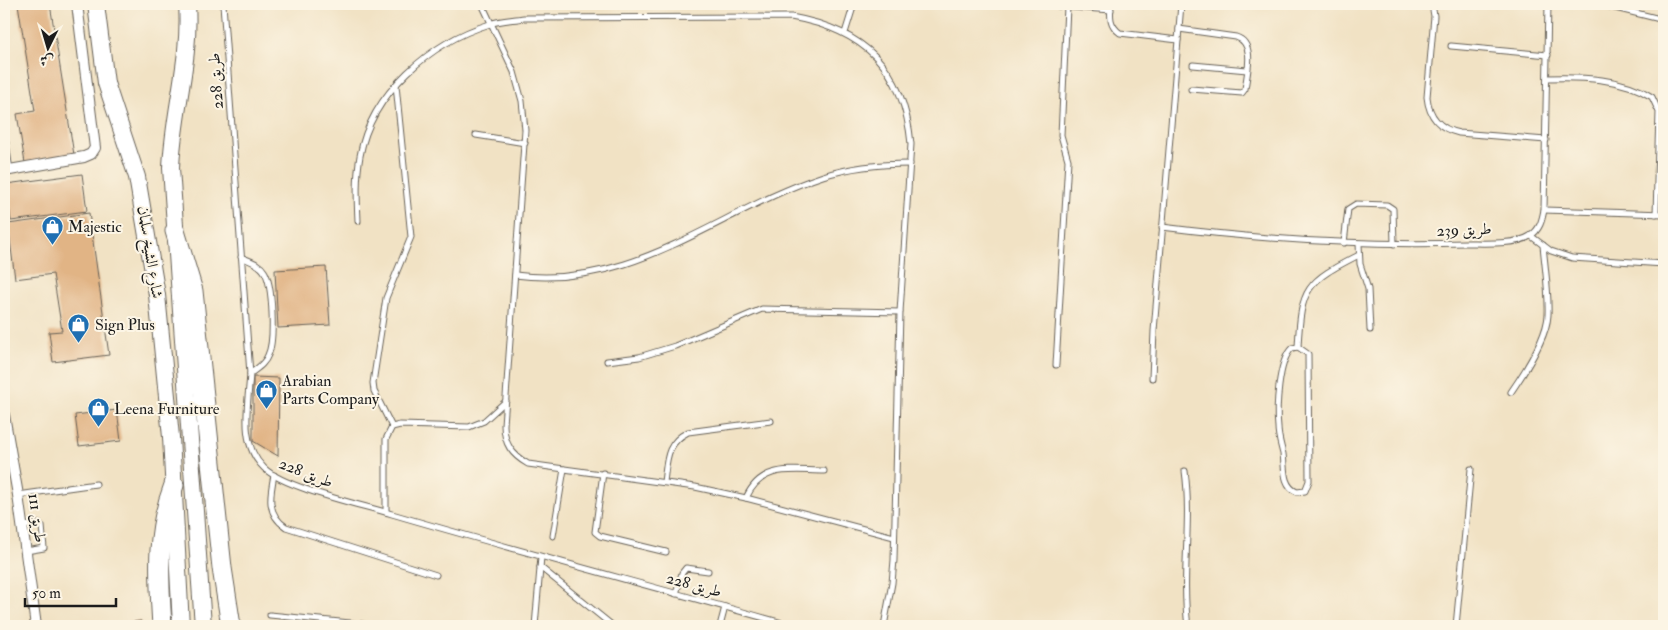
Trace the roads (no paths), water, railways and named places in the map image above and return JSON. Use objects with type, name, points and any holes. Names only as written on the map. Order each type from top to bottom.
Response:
[{"type":"highway","points":[[175,231],[189,271],[195,304],[222,568],[232,626]]},
{"type":"highway","points":[[162,626],[159,542],[164,513],[174,485]]},
{"type":"main road","name":"شارع الشيخ سلمان","points":[[96,4],[106,83],[137,177],[150,248],[165,362],[174,485],[181,626]]},
{"type":"main road","name":"شارع الشيخ سلمان","points":[[187,4],[186,64],[176,115],[172,150],[175,231],[203,626]]},
{"type":"street","points":[[7,170],[84,157],[91,154],[95,148],[77,4]]},
{"type":"street","name":"طريق 111","points":[[4,415],[8,451],[23,526],[36,626]]},
{"type":"lane","name":"طريق 228","points":[[223,4],[250,374],[247,430],[248,441],[258,461],[274,475],[304,488],[541,557],[793,626]]},
{"type":"lane","points":[[482,4],[514,72],[522,101],[525,143],[504,435],[512,453],[528,464],[603,472],[746,498],[894,537]]},
{"type":"lane","points":[[846,33],[854,4]]},
{"type":"lane","points":[[1152,378],[1162,227],[1181,4]]},
{"type":"lane","points":[[1432,4],[1434,16],[1427,97],[1428,106],[1436,121],[1451,131],[1459,133],[1546,140]]},
{"type":"lane","points":[[1548,4],[1544,210],[1540,225],[1531,236],[1552,251],[1572,258],[1664,264]]},
{"type":"lane","points":[[1599,4],[1664,20]]},
{"type":"lane","points":[[1059,6],[1111,7],[1112,24],[1120,33],[1178,40]]},
{"type":"lane","points":[[1056,365],[1068,157],[1061,135],[1067,6]]},
{"type":"lane","points":[[358,221],[357,181],[360,155],[368,130],[380,106],[396,85],[435,51],[461,35],[491,23],[524,18],[791,17],[820,22],[846,33],[875,57],[888,71],[901,96],[909,123],[910,164],[900,312],[892,583],[884,626]]},
{"type":"lane","points":[[1179,29],[1240,38],[1248,46],[1245,89],[1240,94],[1191,89]]},
{"type":"lane","points":[[1451,46],[1548,55]]},
{"type":"lane","points":[[1193,65],[1247,70]]},
{"type":"lane","points":[[1548,78],[1603,81],[1631,88],[1652,97],[1659,112],[1656,214]]},
{"type":"lane","points":[[392,427],[374,391],[373,383],[386,298],[411,238],[396,85]]},
{"type":"lane","points":[[4,131],[7,170]]},
{"type":"lane","points":[[476,134],[525,143]]},
{"type":"lane","points":[[516,274],[566,277],[626,265],[663,251],[823,176],[857,168],[910,164]]},
{"type":"lane","points":[[1344,243],[1347,213],[1350,207],[1356,204],[1387,206],[1392,209],[1394,244]]},
{"type":"lane","points":[[1544,210],[1664,214]]},
{"type":"lane","name":"طريق 239","points":[[1162,227],[1222,235],[1359,244],[1516,240],[1531,236]]},
{"type":"lane","points":[[1359,244],[1359,256],[1368,289],[1370,330]]},
{"type":"lane","points":[[1511,392],[1526,371],[1546,328],[1548,298],[1543,245]]},
{"type":"lane","points":[[1298,347],[1300,311],[1307,292],[1328,271],[1359,256]]},
{"type":"lane","points":[[241,257],[263,270],[268,279],[271,349],[265,361],[250,374]]},
{"type":"lane","points":[[607,361],[639,357],[675,346],[762,309],[900,312]]},
{"type":"lane","points":[[1298,347],[1308,354],[1309,481],[1307,488],[1297,492],[1291,488],[1285,475],[1277,415],[1285,358],[1292,348],[1298,347]]},
{"type":"lane","points":[[386,512],[386,439],[392,427],[400,425],[469,428],[484,421],[506,400]]},
{"type":"lane","points":[[664,482],[669,452],[677,438],[688,432],[771,421]]},
{"type":"lane","points":[[553,536],[564,469]]},
{"type":"lane","points":[[1456,626],[1470,469]]},
{"type":"lane","points":[[1184,471],[1188,502],[1185,598],[1188,626]]},
{"type":"lane","points":[[603,472],[595,532],[600,536],[666,552]]},
{"type":"lane","points":[[746,498],[752,486],[761,477],[773,472],[824,472]]},
{"type":"lane","points":[[274,475],[270,496],[272,510],[280,523],[286,527],[436,575]]},
{"type":"lane","points":[[18,495],[96,484]]},
{"type":"lane","points":[[23,526],[38,524],[42,526],[44,548],[26,551]]},
{"type":"lane","points":[[535,626],[541,557]]},
{"type":"lane","points":[[540,568],[613,626]]},
{"type":"lane","points":[[676,594],[682,573],[686,568],[708,571]]},
{"type":"lane","points":[[720,626],[725,607]]},
{"type":"lane","points":[[270,615],[380,626]]},
{"type":"place","name":"Majestic","points":[[52,246]]},
{"type":"place","name":"Sign Plus","points":[[79,344]]},
{"type":"place","name":"Arabian Parts Company","points":[[266,409]]},
{"type":"place","name":"Leena Furniture","points":[[98,428]]}]
